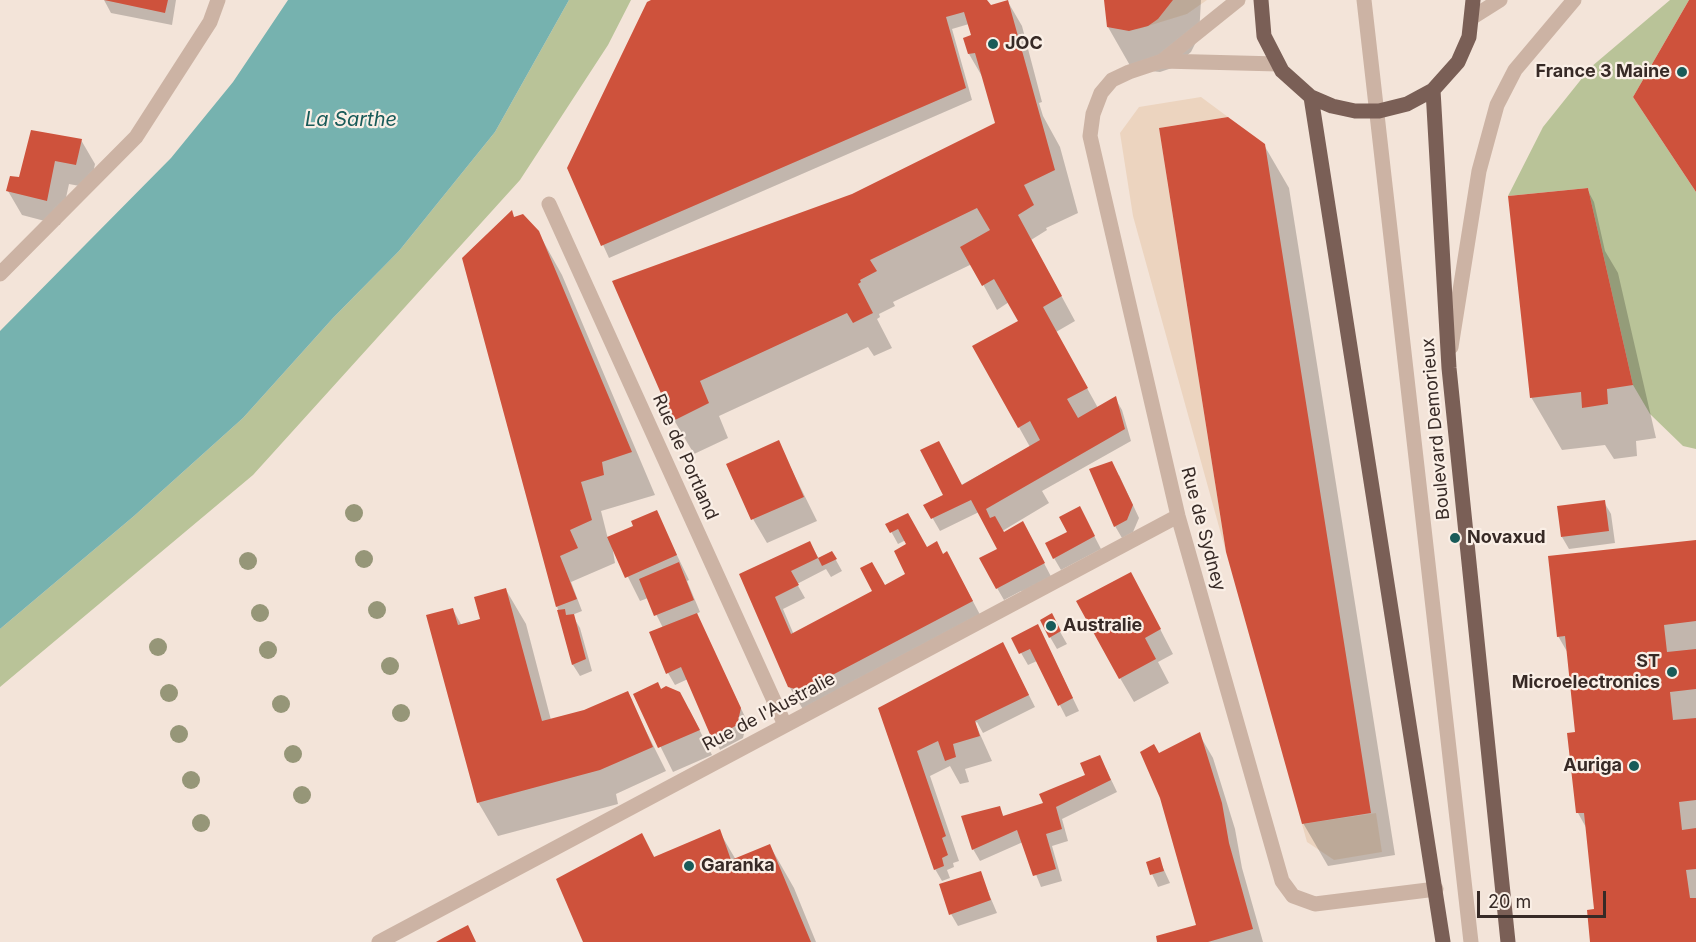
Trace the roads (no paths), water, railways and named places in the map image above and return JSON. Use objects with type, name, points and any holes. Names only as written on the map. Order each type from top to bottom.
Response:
[{"type":"main road","points":[[1261,0],[1264,36],[1278,64],[1296,85],[1311,97],[1332,106],[1355,111],[1378,111],[1407,104],[1433,90],[1458,62],[1469,38],[1473,0]]},
{"type":"main road","name":"Boulevard Demorieux","points":[[1433,90],[1449,368],[1508,942]]},
{"type":"main road","points":[[1311,97],[1443,942]]},
{"type":"street","points":[[1,274],[136,137],[210,22],[218,0]]},
{"type":"street","name":"Rue de Sydney","points":[[1162,61],[1238,0]]},
{"type":"street","points":[[1364,0],[1471,942]]},
{"type":"street","points":[[1473,17],[1500,0]]},
{"type":"street","points":[[1449,368],[1479,171],[1497,105],[1515,70],[1574,0]]},
{"type":"street","name":"Rue de Sydney","points":[[1278,64],[1162,61],[1119,75],[1106,86],[1096,103],[1090,136],[1178,516],[1286,889],[1293,896],[1315,904],[1436,889]]},
{"type":"street","name":"Rue de Portland","points":[[549,204],[785,725]]},
{"type":"street","name":"Rue de l'Australie","points":[[379,942],[1178,516]]},
{"type":"water","name":"La Sarthe","points":[[288,0],[569,0],[495,132],[399,251],[333,318],[243,418],[134,516],[0,629],[0,331],[171,158],[233,82]]},
{"type":"place","name":"JOC","points":[[993,44]]},
{"type":"place","name":"France 3 Maine","points":[[1682,72]]},
{"type":"place","name":"Novaxud","points":[[1455,538]]},
{"type":"place","name":"Australie","points":[[1051,626]]},
{"type":"place","name":"ST Microelectronics","points":[[1672,672]]},
{"type":"place","name":"Auriga","points":[[1634,766]]},
{"type":"place","name":"Garanka","points":[[689,866]]}]
